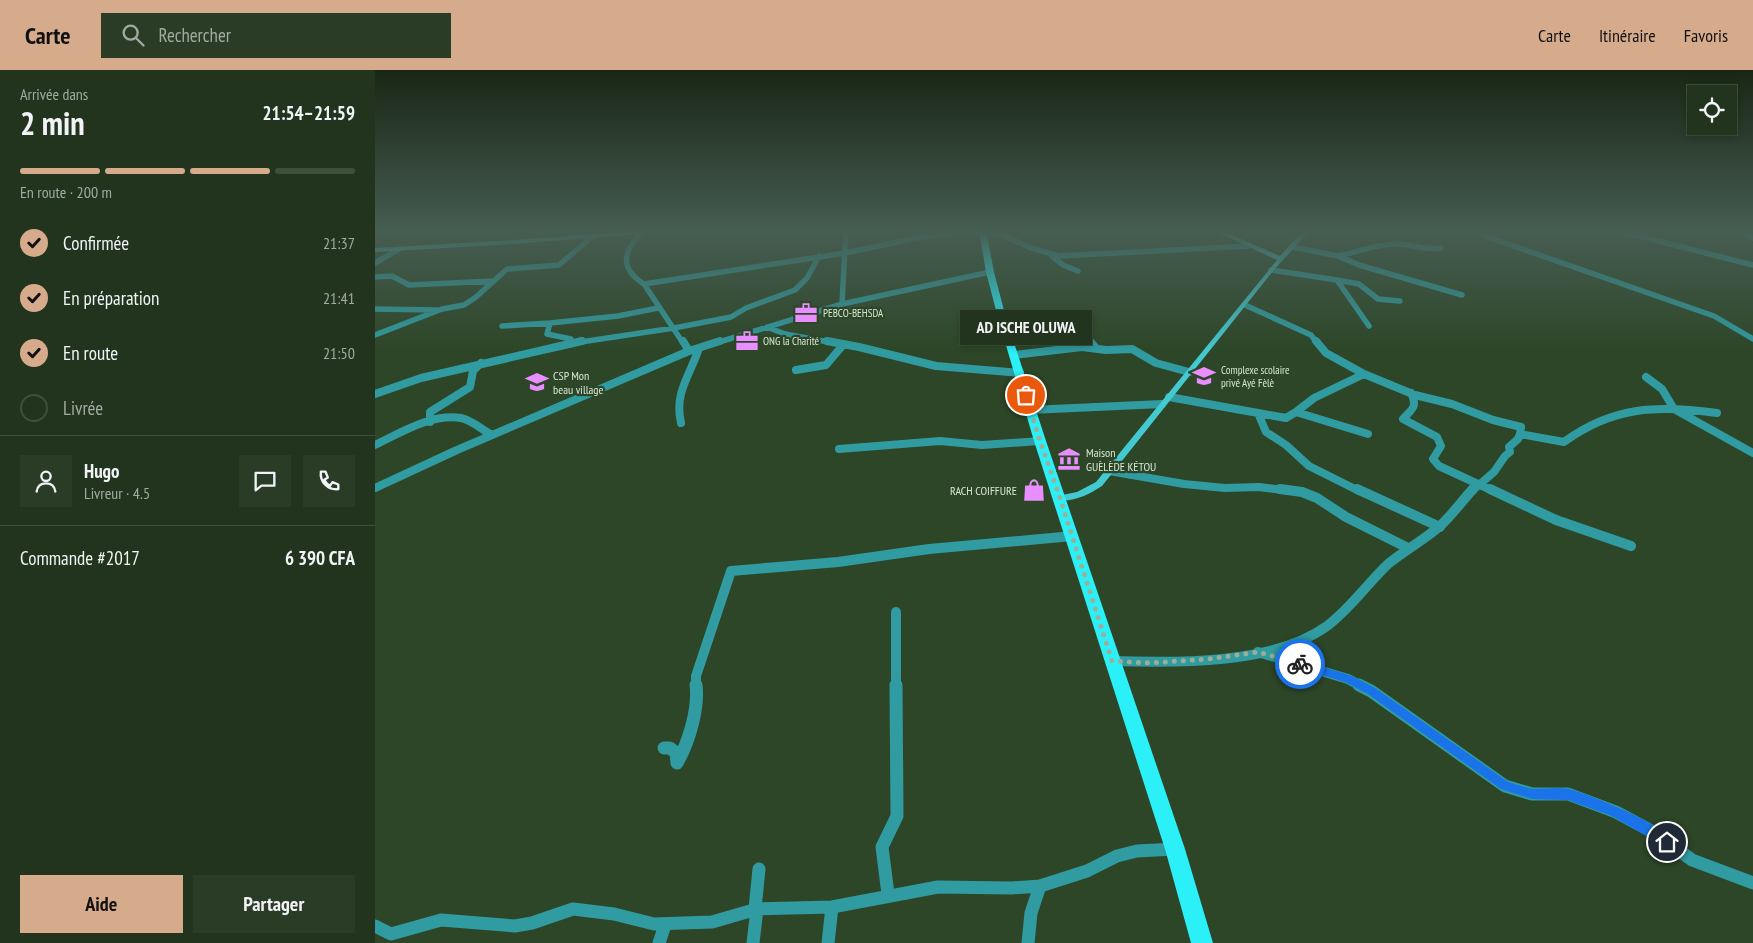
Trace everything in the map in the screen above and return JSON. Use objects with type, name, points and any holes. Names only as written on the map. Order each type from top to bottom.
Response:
[{"type":"main road","points":[[990,272],[1001,318],[1015,355],[1040,441],[1175,849],[1200,942]]},
{"type":"street","points":[[375,335],[442,310],[463,305],[476,297],[507,271]]},
{"type":"street","points":[[632,271],[635,278],[644,284],[658,308],[689,351]]},
{"type":"street","points":[[644,284],[727,271]]},
{"type":"street","points":[[375,394],[421,378],[571,343],[674,328],[731,317],[746,308],[795,290],[807,278],[811,271]]},
{"type":"street","points":[[842,304],[844,271]]},
{"type":"street","points":[[1060,498],[1077,496],[1099,484],[1162,404],[1245,305],[1270,271]]},
{"type":"street","points":[[1276,271],[1359,284],[1378,299],[1400,300]]},
{"type":"street","points":[[1379,271],[1462,295]]},
{"type":"street","points":[[1586,271],[1700,310],[1752,338]]},
{"type":"street","points":[[375,488],[492,435],[689,351],[842,304],[990,272]]},
{"type":"street","points":[[375,277],[392,276],[409,286],[493,282]]},
{"type":"street","points":[[1337,280],[1369,326]]},
{"type":"street","points":[[1112,661],[1150,663],[1208,659],[1258,652],[1306,639],[1324,628],[1345,610],[1372,580],[1408,548],[1440,527],[1479,484],[1500,465],[1503,456],[1510,452],[1509,447],[1518,439],[1520,434],[1521,427],[1493,420],[1452,404],[1411,393],[1364,374],[1326,352],[1311,335],[1245,305]]},
{"type":"street","points":[[502,326],[618,316],[658,308]]},
{"type":"street","points":[[375,309],[442,310]]},
{"type":"street","points":[[550,323],[547,334],[571,339],[571,343]]},
{"type":"street","points":[[767,327],[785,334],[936,366],[1020,373]]},
{"type":"street","points":[[1052,327],[1073,330],[1082,334],[1096,348]]},
{"type":"street","points":[[796,370],[806,367],[822,367],[830,364],[843,345]]},
{"type":"street","points":[[1015,355],[1082,347],[1132,349],[1156,363],[1189,372]]},
{"type":"street","points":[[681,423],[677,408],[682,387],[695,364],[699,348]]},
{"type":"street","points":[[430,422],[431,412],[470,387],[473,371],[481,363]]},
{"type":"street","points":[[1169,396],[1286,418],[1314,398],[1364,374]]},
{"type":"street","points":[[1647,377],[1662,389],[1675,409],[1753,453]]},
{"type":"street","points":[[1411,393],[1415,401],[1414,406],[1403,419],[1430,432],[1441,442],[1441,446],[1433,459],[1435,463],[1556,520],[1631,546]]},
{"type":"street","points":[[1031,410],[1162,404]]},
{"type":"street","points":[[1520,434],[1564,442],[1580,428],[1608,416],[1647,409],[1675,409],[1717,414]]},
{"type":"street","points":[[1296,412],[1368,434]]},
{"type":"street","points":[[1258,413],[1266,432],[1280,440],[1309,466],[1380,501],[1440,527]]},
{"type":"street","points":[[375,445],[401,432],[430,422],[461,418],[492,435]]},
{"type":"street","points":[[839,448],[940,441],[982,445],[1040,441]]},
{"type":"street","points":[[1109,471],[1184,484],[1225,488],[1259,487],[1302,492],[1317,498],[1346,517],[1408,548]]},
{"type":"street","points":[[664,748],[670,748],[676,753],[677,763],[681,756],[697,703],[699,692],[695,683],[731,571],[837,562],[929,549],[1073,536]]},
{"type":"street","points":[[888,894],[882,847],[897,816],[896,612]]},
{"type":"street","points":[[1258,652],[1342,676],[1371,691],[1505,786],[1532,794],[1568,794],[1616,812],[1655,833],[1692,860],[1753,883]]},
{"type":"street","points":[[375,926],[391,934],[441,920],[515,926],[532,923],[573,909],[614,914],[637,921],[665,925],[712,922],[756,909],[832,907],[888,894],[938,888],[1040,886],[1087,871],[1117,856],[1137,851],[1175,849]]},
{"type":"street","points":[[753,943],[759,869]]},
{"type":"street","points":[[1027,943],[1031,913],[1040,886]]},
{"type":"street","points":[[828,943],[832,907]]},
{"type":"street","points":[[659,943],[665,925]]},
{"type":"way so far","points":[[1026,395],[1112,661],[1150,663],[1208,659],[1258,652],[1300,664]]},
{"type":"place","name":"PEBCO-BEHSDA","points":[[806,313]]},
{"type":"place","name":"ONG la Charité","points":[[747,341]]},
{"type":"place","name":"Complexe scolaire privé Ayé Fèlè","points":[[1204,376]]},
{"type":"place","name":"CSP Mon beau village","points":[[537,382]]},
{"type":"place","name":"AD ISCHE OLUWA","points":[[1026,395]]},
{"type":"place","name":"Maison GUÈLÈDE KÉTOU","points":[[1069,459]]},
{"type":"place","name":"RACH COIFFURE","points":[[1034,490]]},
{"type":"route","points":[[1300,664],[1348,679],[1371,691],[1505,786],[1532,794],[1568,794],[1616,812],[1655,833],[1667,842]]}]
